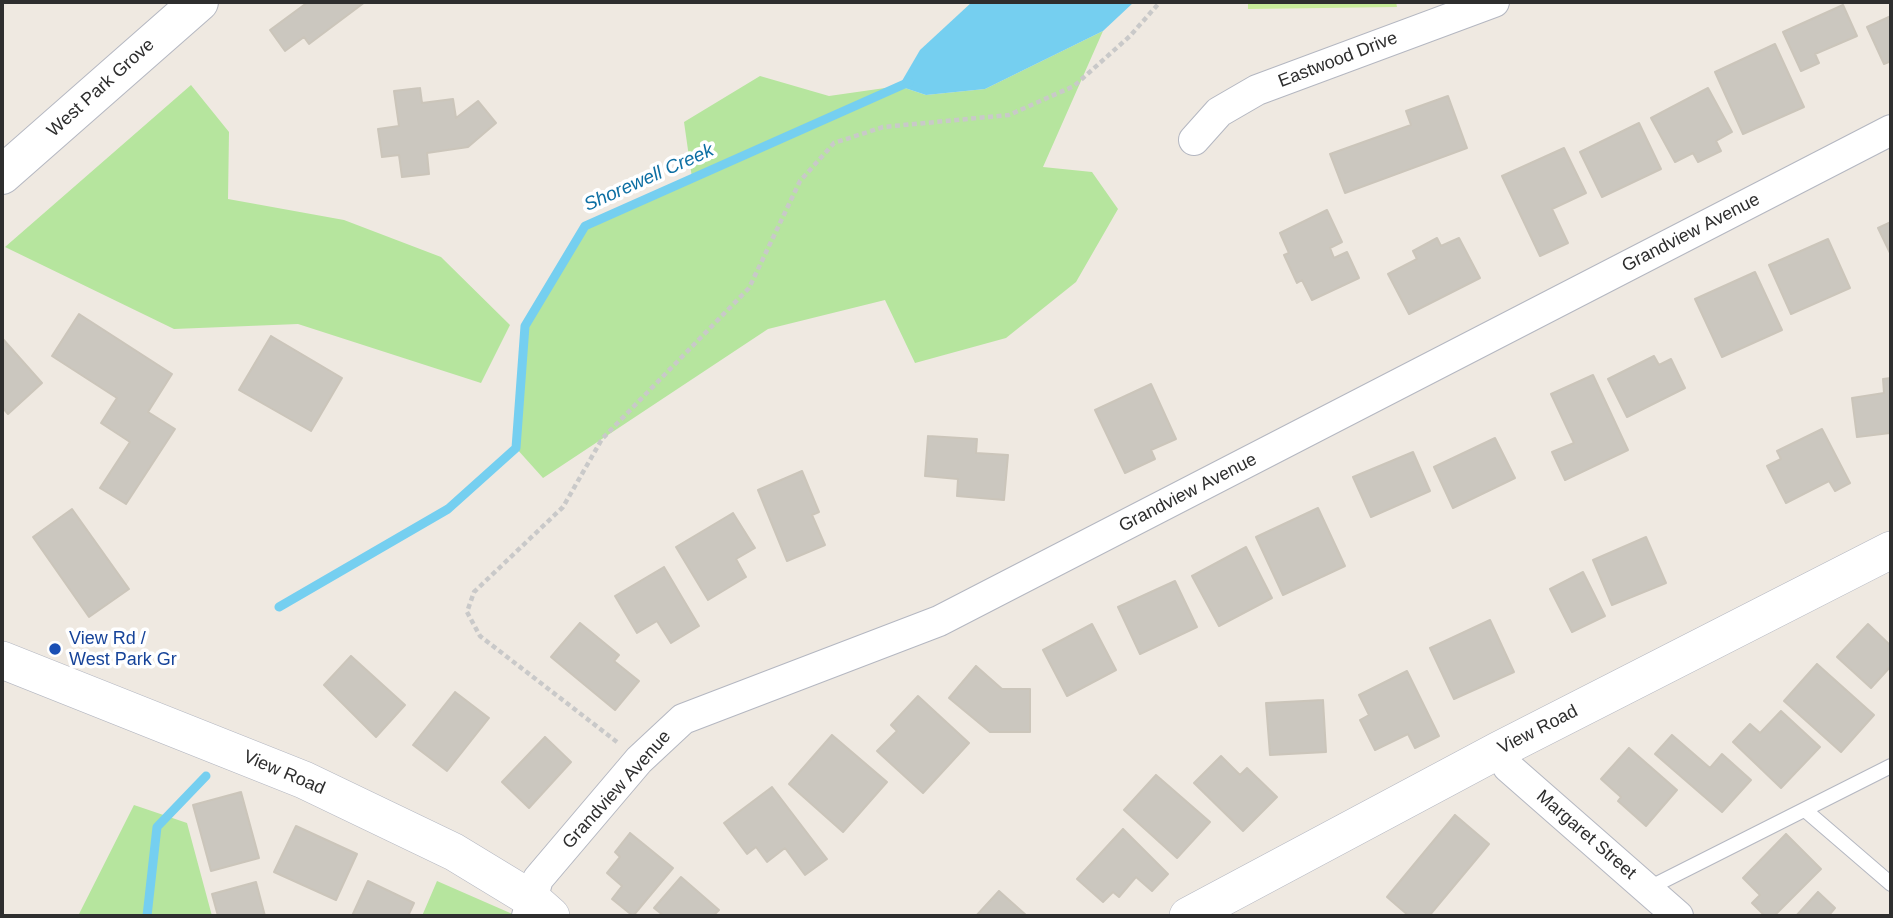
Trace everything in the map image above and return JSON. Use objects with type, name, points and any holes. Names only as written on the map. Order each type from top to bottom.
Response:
[{"type":"main road","name":"West Park Grove","points":[[2,175],[199,2]]},
{"type":"street","name":"Eastwood Drive","points":[[1194,140],[1219,112],[1257,90],[1494,2]]},
{"type":"street","name":"Grandview Avenue","points":[[537,911],[538,879],[639,760],[683,719],[950,616],[1891,130]]},
{"type":"street","name":"View Road","points":[[1188,916],[1499,750],[1891,550]]},
{"type":"street","name":"View Road","points":[[2,660],[304,780],[454,852],[537,911]]},
{"type":"street","name":"Margaret Street","points":[[1499,750],[1508,766],[1678,916]]},
{"type":"lane","points":[[1647,889],[1891,766]]},
{"type":"lane","points":[[1805,810],[1891,884]]},
{"type":"path","points":[[639,760],[480,636],[467,612],[474,592],[563,507],[602,439],[749,288],[800,181],[834,143],[883,127],[1009,115],[1074,86],[1130,36],[1160,2]]},
{"type":"green space","points":[[1248,2],[1396,2],[1397,7],[1248,9]]},
{"type":"green space","points":[[1103,31],[1043,167],[1092,172],[1118,209],[1076,282],[1006,338],[915,363],[885,300],[768,329],[543,478],[516,448],[525,326],[585,226],[692,178],[684,122],[760,76],[829,96],[899,86],[926,95],[985,89]]},
{"type":"green space","points":[[191,85],[229,132],[228,199],[344,220],[441,257],[510,325],[481,383],[298,324],[174,329],[5,247]]},
{"type":"green space","points":[[134,805],[187,823],[212,916],[78,916]]},
{"type":"green space","points":[[437,881],[517,916],[422,916]]},
{"type":"water","points":[[972,2],[1134,2],[1103,31],[985,89],[926,95],[899,86],[920,50]]},
{"type":"building","points":[[308,2],[365,2],[309,44],[304,37],[285,51],[270,30]]},
{"type":"building","points":[[1843,5],[1857,36],[1815,54],[1819,63],[1801,71],[1783,32]]},
{"type":"building","points":[[1891,16],[1891,61],[1884,64],[1867,27]]},
{"type":"building","points":[[1775,44],[1804,107],[1743,134],[1715,72]]},
{"type":"building","points":[[420,88],[422,103],[453,99],[456,118],[478,101],[496,123],[468,147],[427,153],[429,174],[402,177],[399,155],[382,157],[378,129],[399,126],[394,91]]},
{"type":"building","points":[[1708,88],[1732,132],[1716,141],[1721,151],[1698,162],[1693,153],[1675,162],[1651,118]]},
{"type":"building","points":[[1448,96],[1467,148],[1345,193],[1330,154],[1411,125],[1406,111]]},
{"type":"building","points":[[1639,123],[1661,169],[1602,197],[1580,152]]},
{"type":"building","points":[[1564,148],[1586,193],[1552,209],[1568,243],[1540,256],[1502,176]]},
{"type":"building","points":[[1327,210],[1342,242],[1330,248],[1334,258],[1347,252],[1359,278],[1312,300],[1302,280],[1297,283],[1284,255],[1289,253],[1280,233]]},
{"type":"building","points":[[1891,222],[1891,255],[1878,228]]},
{"type":"building","points":[[1437,238],[1441,246],[1459,238],[1480,278],[1409,314],[1388,274],[1417,259],[1413,251]]},
{"type":"building","points":[[1828,239],[1850,288],[1791,314],[1769,265]]},
{"type":"building","points":[[1755,272],[1782,330],[1722,357],[1695,299]]},
{"type":"building","points":[[79,314],[172,374],[148,412],[175,429],[126,504],[100,488],[130,442],[101,423],[117,398],[52,356]]},
{"type":"building","points":[[271,336],[342,378],[311,431],[239,390]]},
{"type":"building","points":[[2,338],[42,383],[8,414],[2,407]]},
{"type":"building","points":[[1654,356],[1659,365],[1671,359],[1685,388],[1627,417],[1608,379]]},
{"type":"building","points":[[1593,375],[1628,450],[1565,480],[1552,452],[1574,443],[1551,394]]},
{"type":"building","points":[[1891,378],[1891,441],[1890,433],[1857,437],[1852,398],[1884,393],[1883,379]]},
{"type":"building","points":[[1151,384],[1176,439],[1151,450],[1155,459],[1125,473],[1095,410]]},
{"type":"building","points":[[1822,429],[1850,483],[1835,491],[1829,481],[1786,503],[1767,466],[1781,459],[1777,451]]},
{"type":"building","points":[[928,436],[977,439],[976,453],[1008,455],[1004,500],[957,496],[958,479],[925,476]]},
{"type":"building","points":[[1495,438],[1515,478],[1453,508],[1434,467]]},
{"type":"building","points":[[1413,452],[1430,491],[1371,517],[1353,477]]},
{"type":"building","points":[[802,471],[819,512],[812,515],[825,545],[787,561],[758,490]]},
{"type":"building","points":[[1318,508],[1345,566],[1283,595],[1256,537]]},
{"type":"building","points":[[72,509],[129,589],[89,617],[33,537]]},
{"type":"building","points":[[733,513],[755,548],[736,559],[746,577],[708,600],[676,547]]},
{"type":"building","points":[[1646,537],[1666,583],[1612,605],[1593,560]]},
{"type":"building","points":[[1246,547],[1272,598],[1219,626],[1192,576]]},
{"type":"building","points":[[664,567],[699,626],[671,643],[657,621],[637,633],[615,596]]},
{"type":"building","points":[[1583,572],[1605,616],[1572,632],[1550,589]]},
{"type":"building","points":[[1175,581],[1197,627],[1140,654],[1118,607]]},
{"type":"building","points":[[1490,620],[1514,672],[1454,699],[1430,648]]},
{"type":"building","points":[[580,623],[619,655],[614,661],[639,681],[615,710],[551,657]]},
{"type":"building","points":[[1092,624],[1116,670],[1067,696],[1043,650]]},
{"type":"building","points":[[1868,624],[1891,646],[1891,666],[1871,688],[1837,657]]},
{"type":"building","points":[[351,656],[405,705],[376,737],[324,685]]},
{"type":"building","points":[[1817,664],[1874,715],[1841,752],[1784,701]]},
{"type":"building","points":[[976,666],[1002,689],[1030,689],[1030,732],[990,732],[949,698]]},
{"type":"building","points":[[1407,671],[1439,736],[1415,748],[1408,734],[1375,750],[1360,720],[1369,715],[1359,695]]},
{"type":"building","points":[[455,692],[489,718],[447,771],[413,745]]},
{"type":"building","points":[[918,696],[969,743],[923,793],[877,751],[897,731],[891,725]]},
{"type":"building","points":[[1323,700],[1326,752],[1270,755],[1266,703]]},
{"type":"building","points":[[1781,711],[1820,747],[1781,788],[1733,742],[1750,724],[1760,733]]},
{"type":"building","points":[[832,735],[887,782],[843,832],[789,784]]},
{"type":"building","points":[[1672,735],[1710,768],[1722,754],[1751,780],[1722,812],[1655,754]]},
{"type":"building","points":[[545,737],[571,762],[529,808],[502,782]]},
{"type":"building","points":[[1629,748],[1677,790],[1646,826],[1618,801],[1621,797],[1601,779]]},
{"type":"building","points":[[1221,756],[1240,775],[1247,768],[1277,797],[1243,831],[1194,783]]},
{"type":"building","points":[[1156,775],[1210,822],[1177,858],[1124,810]]},
{"type":"building","points":[[772,787],[827,859],[805,875],[785,848],[767,862],[756,847],[747,854],[724,823]]},
{"type":"building","points":[[241,792],[259,858],[211,871],[193,805]]},
{"type":"building","points":[[1455,815],[1489,844],[1429,916],[1409,916],[1387,897]]},
{"type":"building","points":[[296,826],[357,854],[336,900],[274,872]]},
{"type":"building","points":[[1123,829],[1168,874],[1152,891],[1136,877],[1119,897],[1113,892],[1103,902],[1077,879]]},
{"type":"building","points":[[630,833],[673,868],[633,916],[612,899],[622,886],[607,873],[620,857],[615,852]]},
{"type":"building","points":[[1786,834],[1821,869],[1774,916],[1765,916],[1752,903],[1760,895],[1743,878]]},
{"type":"building","points":[[681,877],[719,910],[713,916],[664,916],[654,908]]},
{"type":"building","points":[[368,881],[414,903],[408,916],[352,916]]},
{"type":"building","points":[[256,882],[265,916],[218,916],[212,894]]},
{"type":"building","points":[[999,891],[1027,916],[976,916]]},
{"type":"building","points":[[1818,892],[1835,908],[1830,914],[1833,916],[1796,916]]},
{"type":"waterway","name":"Shorewell Creek","points":[[279,607],[448,509],[516,448],[525,326],[585,226],[909,82]]},
{"type":"waterway","name":"Shorewell Creek","points":[[147,916],[157,827],[206,776]]},
{"type":"place","name":"View Rd / West Park Gr","points":[[55,649]]}]
